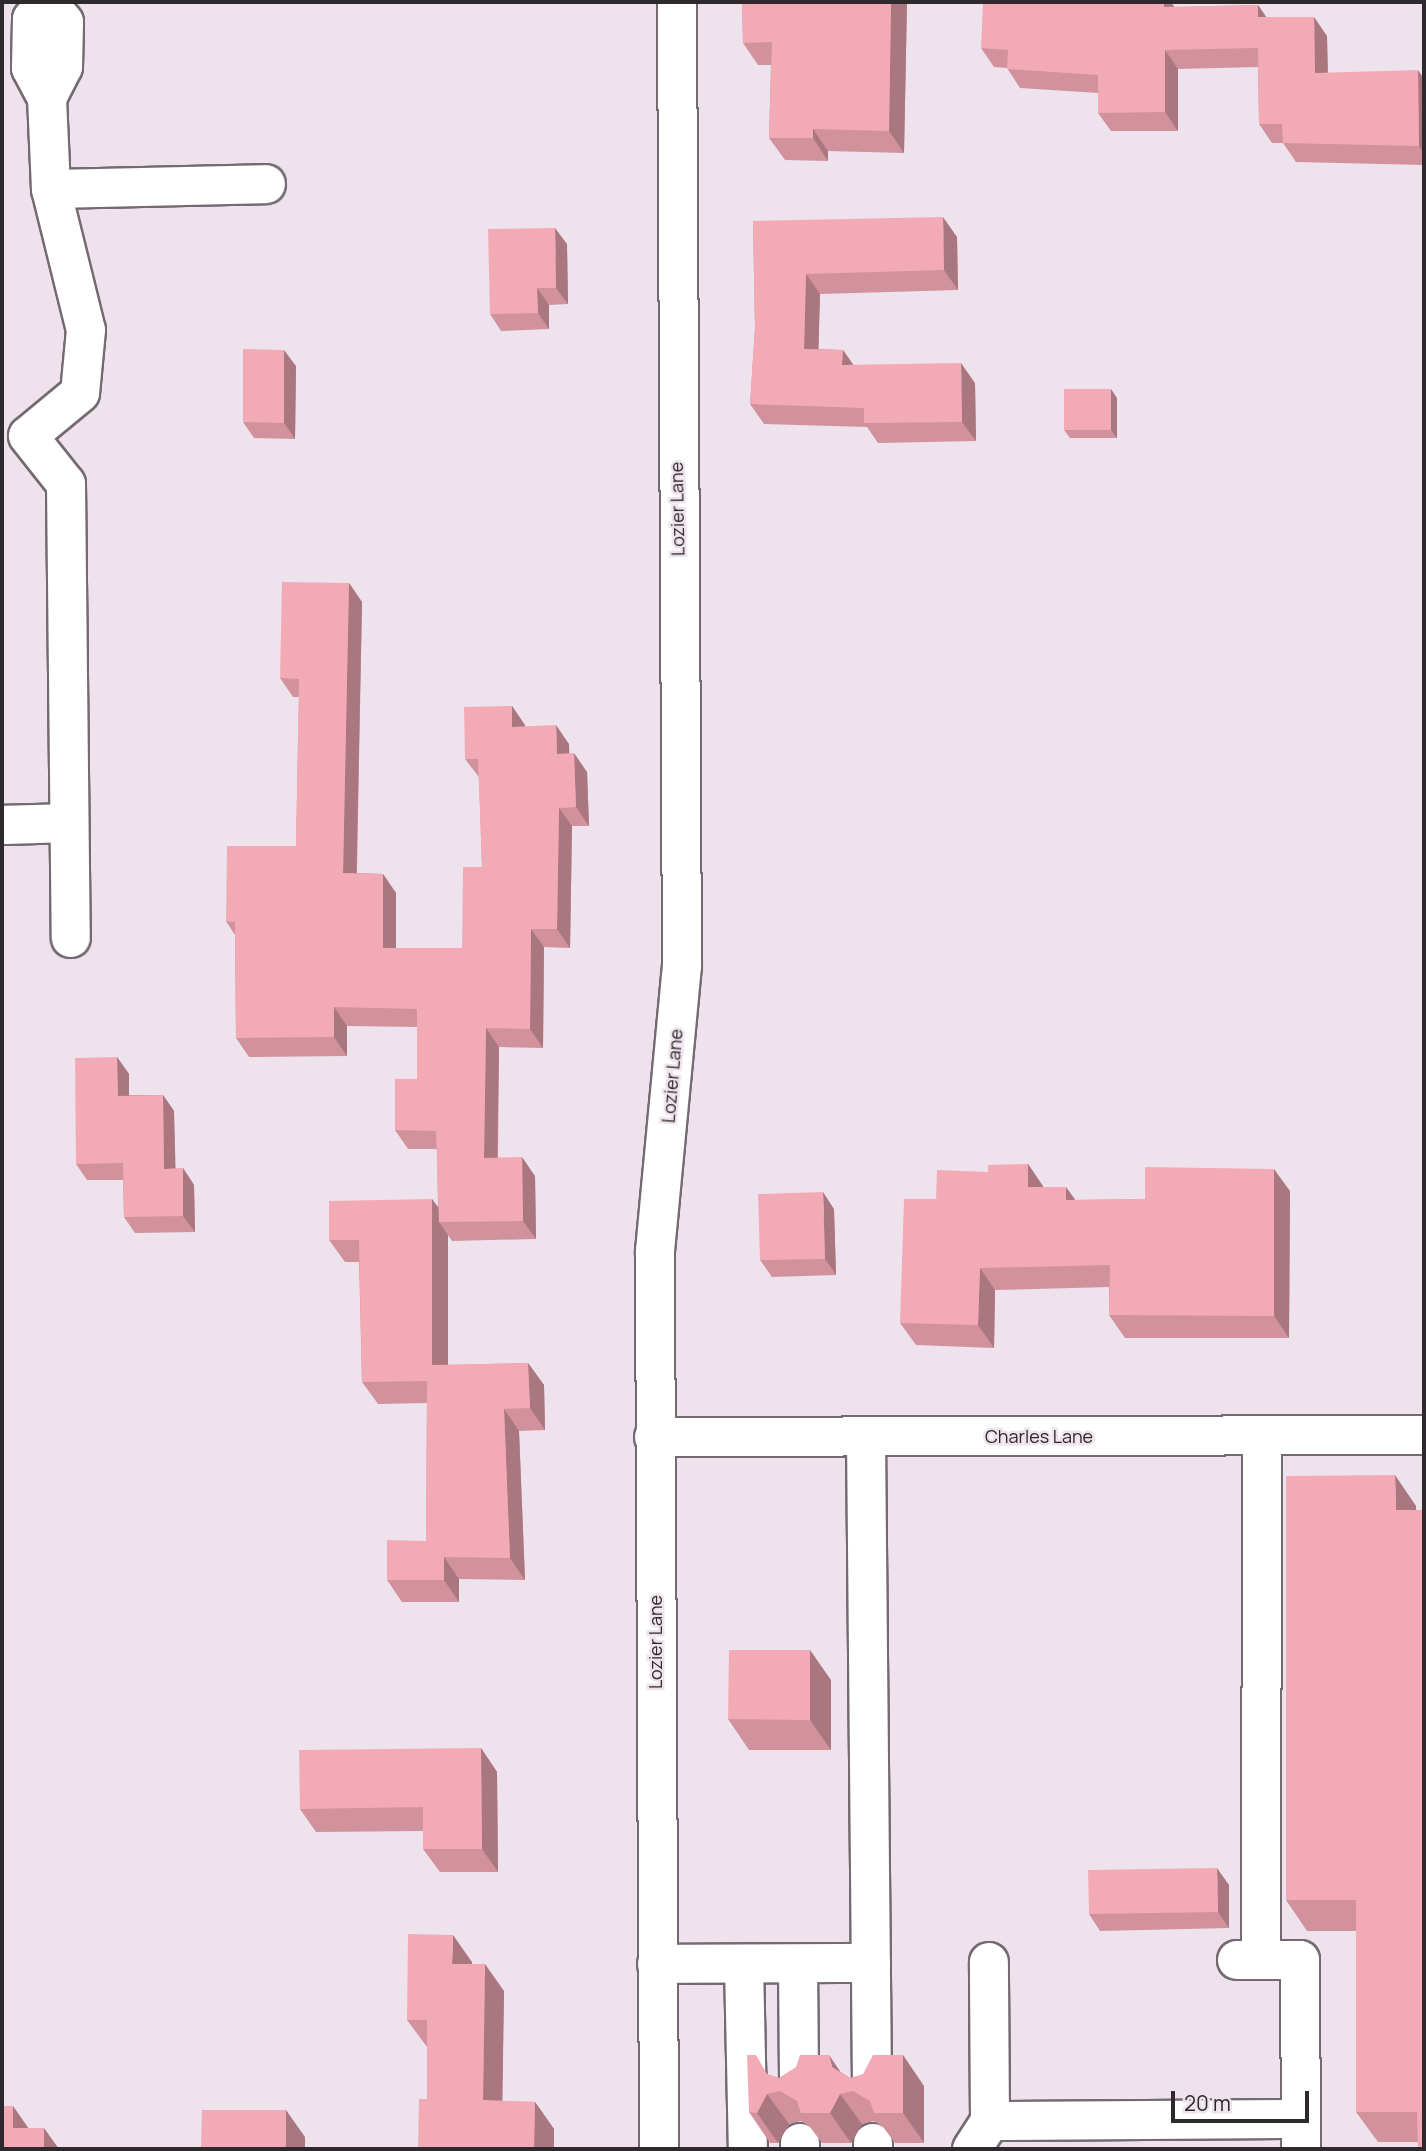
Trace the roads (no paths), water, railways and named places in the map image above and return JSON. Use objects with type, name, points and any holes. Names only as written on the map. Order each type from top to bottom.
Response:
[{"type":"main road","points":[[46,2],[32,19],[31,68],[47,98],[51,189],[86,330],[80,393],[28,436],[66,484],[71,938]]},
{"type":"main road","name":"Lozier Lane","points":[[659,2149],[655,1251],[682,967],[677,2]]},
{"type":"main road","points":[[51,189],[265,184]]},
{"type":"main road","points":[[2,825],[69,823]]},
{"type":"main road","points":[[989,1962],[981,2135],[1301,2134],[1300,1960],[1249,1960],[1262,1435]]},
{"type":"main road","name":"Charles Lane","points":[[654,1437],[1424,1435]]},
{"type":"main road","points":[[866,1437],[873,2086]]},
{"type":"main road","points":[[657,1964],[871,1963]]},
{"type":"main road","points":[[744,1964],[748,2149]]},
{"type":"main road","points":[[799,1964],[799,2086]]}]
